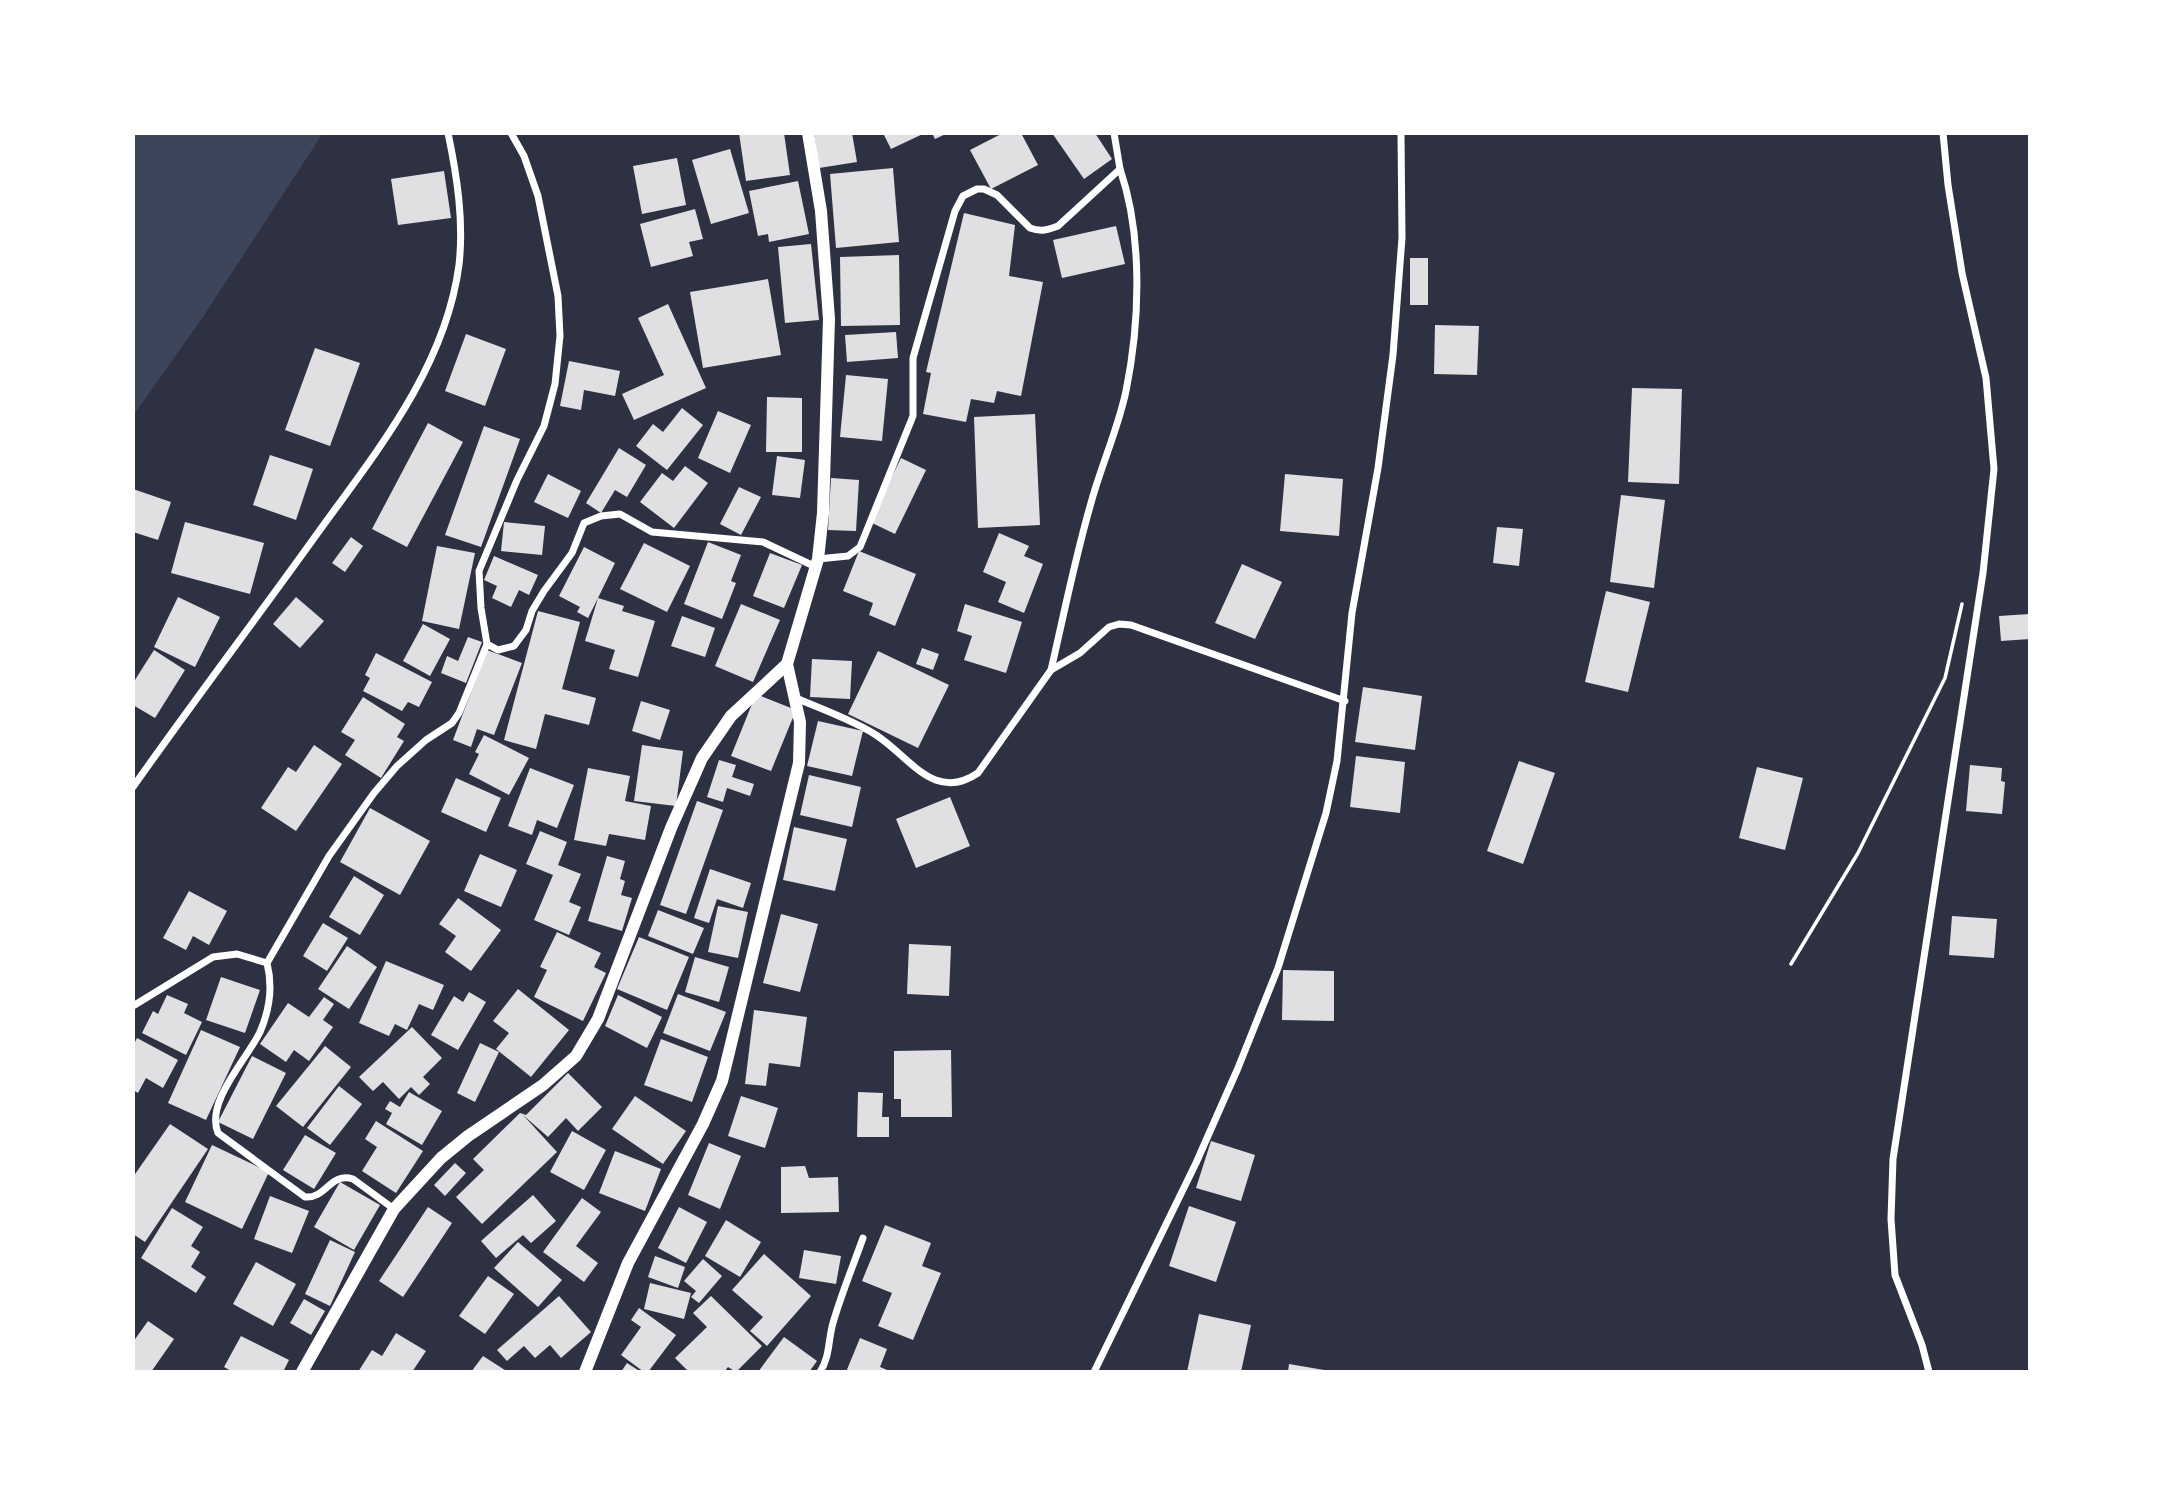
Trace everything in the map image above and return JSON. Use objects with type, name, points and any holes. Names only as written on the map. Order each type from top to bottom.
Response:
[{"type":"street","points":[[133,787],[366,469],[416,389],[431,358],[458,267],[461,234],[458,193],[448,133]]},
{"type":"street","points":[[394,1209],[346,1177],[333,1181],[318,1195],[305,1197],[218,1133],[215,1115],[243,1057],[260,1033],[270,1003],[271,979],[267,963],[329,856],[374,793],[397,766],[426,740],[452,723],[459,713],[486,644],[479,571],[517,480],[544,426],[555,384],[560,337],[558,296],[538,196],[524,156],[511,133]]},
{"type":"street","points":[[302,1372],[394,1209],[441,1158],[542,1085],[576,1056],[598,1020],[671,828],[702,758],[731,716],[787,664],[817,563],[823,513],[829,318],[821,211],[808,133]]},
{"type":"street","points":[[796,698],[875,734],[923,775],[934,780],[956,783],[968,780],[988,762],[1051,670],[1082,535],[1126,393],[1131,361],[1136,251],[1127,189],[1120,169],[1114,133]]},
{"type":"street","points":[[1094,1372],[1225,1099],[1278,968],[1326,813],[1337,761],[1352,613],[1378,468],[1393,355],[1402,238],[1401,133]]},
{"type":"street","points":[[1929,1372],[1922,1345],[1895,1275],[1891,1219],[1893,1159],[1983,573],[1994,469],[1986,378],[1962,273],[1943,133]]},
{"type":"street","points":[[486,644],[498,650],[514,646],[526,630],[532,611],[544,591],[572,553],[584,523],[601,516],[620,514],[652,532],[763,542],[817,563],[848,556],[860,547],[892,463],[914,416],[913,358],[955,211],[963,197],[977,189],[991,192],[1030,228],[1049,230],[1058,226],[1120,169]]},
{"type":"street","points":[[1051,670],[1080,653],[1103,630],[1125,624],[1345,701]]},
{"type":"street","points":[[585,1372],[628,1263],[703,1124],[722,1080],[799,763],[800,722],[787,664]]},
{"type":"street","points":[[133,1006],[213,957],[237,954],[267,963]]},
{"type":"street","points":[[820,1372],[827,1358],[835,1317],[863,1238]]},
{"type":"path","points":[[1791,964],[1858,853],[1945,678],[1962,604]]},
{"type":"shaded area","points":[[133,133],[323,133],[203,317],[133,416]]},
{"type":"building","points":[[739,133],[784,133],[790,175],[746,181]]},
{"type":"building","points":[[814,133],[852,133],[857,162],[819,168]]},
{"type":"building","points":[[883,133],[925,133],[891,149]]},
{"type":"building","points":[[932,133],[948,133],[935,139]]},
{"type":"building","points":[[1003,133],[1021,133],[1038,165],[991,189],[970,150]]},
{"type":"building","points":[[1052,133],[1095,133],[1112,159],[1084,179]]},
{"type":"building","points":[[730,149],[749,213],[711,224],[692,160]]},
{"type":"building","points":[[677,158],[686,205],[642,214],[633,166]]},
{"type":"building","points":[[893,168],[899,242],[836,248],[830,174]]},
{"type":"building","points":[[444,171],[451,218],[398,225],[391,179]]},
{"type":"building","points":[[798,181],[809,234],[769,242],[768,234],[758,236],[749,191]]},
{"type":"building","points":[[695,209],[703,239],[689,242],[693,256],[651,267],[640,224]]},
{"type":"building","points":[[964,213],[1015,225],[1009,276],[1043,282],[1021,396],[997,391],[994,403],[971,399],[966,422],[923,414],[931,373],[926,372]]},
{"type":"building","points":[[1116,226],[1125,264],[1062,278],[1053,240]]},
{"type":"building","points":[[811,244],[819,320],[785,323],[778,247]]},
{"type":"building","points":[[899,255],[900,325],[841,326],[840,257]]},
{"type":"building","points":[[1410,258],[1428,258],[1428,305],[1410,305]]},
{"type":"building","points":[[768,279],[781,355],[703,368],[690,292]]},
{"type":"building","points":[[668,304],[706,388],[634,420],[622,394],[664,375],[638,318]]},
{"type":"building","points":[[1435,325],[1479,326],[1477,375],[1434,374]]},
{"type":"building","points":[[896,332],[898,358],[847,362],[845,335]]},
{"type":"building","points":[[466,334],[506,349],[485,406],[445,391]]},
{"type":"building","points":[[315,348],[360,363],[330,446],[285,430]]},
{"type":"building","points":[[569,361],[620,371],[615,396],[584,390],[581,410],[560,406]]},
{"type":"building","points":[[846,375],[888,379],[882,441],[840,437]]},
{"type":"building","points":[[1632,388],[1682,389],[1679,484],[1628,482]]},
{"type":"building","points":[[767,397],[802,398],[802,452],[766,452]]},
{"type":"building","points":[[682,408],[703,425],[667,470],[636,446],[653,424],[663,432]]},
{"type":"building","points":[[718,411],[751,425],[730,473],[698,458]]},
{"type":"building","points":[[1035,414],[1040,525],[978,528],[974,417]]},
{"type":"building","points":[[428,423],[463,442],[407,547],[372,529]]},
{"type":"building","points":[[484,426],[520,439],[481,547],[445,535]]},
{"type":"building","points":[[619,448],[646,465],[627,497],[615,490],[601,513],[586,503]]},
{"type":"building","points":[[270,455],[313,469],[296,520],[253,505]]},
{"type":"building","points":[[777,456],[805,460],[800,498],[772,495]]},
{"type":"building","points":[[901,458],[926,470],[895,534],[870,522]]},
{"type":"building","points":[[685,466],[708,483],[674,528],[640,502],[662,473],[673,481]]},
{"type":"building","points":[[548,474],[581,491],[568,518],[534,502]]},
{"type":"building","points":[[1285,474],[1343,479],[1339,536],[1280,531]]},
{"type":"building","points":[[831,478],[859,480],[856,531],[828,530]]},
{"type":"building","points":[[739,487],[761,497],[741,535],[720,524]]},
{"type":"building","points":[[133,489],[171,502],[158,540],[133,532]]},
{"type":"building","points":[[1621,495],[1665,500],[1654,588],[1610,582]]},
{"type":"building","points":[[185,522],[264,543],[250,594],[171,573]]},
{"type":"building","points":[[504,522],[545,526],[542,555],[501,551]]},
{"type":"building","points":[[1497,527],[1523,529],[1519,566],[1493,563]]},
{"type":"building","points":[[999,533],[1029,546],[1024,556],[1043,564],[1024,613],[998,602],[1006,582],[983,572]]},
{"type":"building","points":[[351,537],[363,546],[345,572],[332,563]]},
{"type":"building","points":[[708,542],[741,555],[731,581],[736,583],[722,619],[684,604]]},
{"type":"building","points":[[644,543],[690,566],[667,612],[620,589]]},
{"type":"building","points":[[437,546],[475,553],[459,629],[422,621]]},
{"type":"building","points":[[584,547],[615,563],[588,618],[577,612],[580,607],[559,596]]},
{"type":"building","points":[[859,551],[916,574],[895,626],[869,615],[873,603],[843,591]]},
{"type":"building","points":[[770,553],[802,565],[784,608],[753,596]]},
{"type":"building","points":[[494,556],[538,575],[529,595],[519,590],[511,607],[492,598],[497,586],[484,580]]},
{"type":"building","points":[[1242,564],[1282,582],[1255,639],[1215,623]]},
{"type":"building","points":[[1606,591],[1650,602],[1628,692],[1585,682]]},
{"type":"building","points":[[178,597],[220,617],[195,667],[154,647]]},
{"type":"building","points":[[296,597],[324,621],[300,648],[273,624]]},
{"type":"building","points":[[598,598],[624,606],[622,611],[655,621],[638,677],[609,669],[615,650],[585,641]]},
{"type":"building","points":[[741,604],[780,620],[753,682],[715,666]]},
{"type":"building","points":[[965,604],[1022,622],[1006,673],[964,660],[972,636],[957,631]]},
{"type":"building","points":[[538,611],[580,622],[562,689],[596,698],[589,725],[545,714],[536,749],[504,740]]},
{"type":"building","points":[[2030,614],[2030,639],[2001,641],[1999,616]]},
{"type":"building","points":[[682,616],[715,628],[705,657],[671,646]]},
{"type":"building","points":[[423,624],[450,639],[430,676],[403,661]]},
{"type":"building","points":[[468,637],[482,642],[466,683],[441,673],[447,656],[458,661]]},
{"type":"building","points":[[922,648],[939,654],[933,670],[916,664]]},
{"type":"building","points":[[154,650],[185,670],[155,718],[133,705],[133,683]]},
{"type":"building","points":[[487,650],[522,663],[494,735],[477,729],[471,747],[453,740]]},
{"type":"building","points":[[878,651],[949,685],[918,748],[848,714]]},
{"type":"building","points":[[376,653],[432,682],[419,707],[408,702],[402,711],[363,691],[370,678],[365,675]]},
{"type":"building","points":[[812,659],[852,661],[850,699],[810,697]]},
{"type":"building","points":[[1363,687],[1422,696],[1415,750],[1355,742]]},
{"type":"building","points":[[756,694],[796,710],[771,771],[731,756]]},
{"type":"building","points":[[363,697],[405,724],[397,737],[404,741],[381,778],[345,755],[355,740],[341,732]]},
{"type":"building","points":[[641,701],[670,710],[660,740],[632,731]]},
{"type":"building","points":[[818,721],[863,731],[852,776],[807,766]]},
{"type":"building","points":[[484,735],[529,758],[509,795],[469,774],[479,754],[475,752]]},
{"type":"building","points":[[314,745],[342,764],[296,831],[261,808],[288,767],[296,772]]},
{"type":"building","points":[[642,745],[683,751],[676,806],[634,801]]},
{"type":"building","points":[[1356,756],[1405,762],[1400,813],[1350,807]]},
{"type":"building","points":[[719,760],[736,765],[732,777],[754,784],[750,796],[727,788],[723,802],[707,797]]},
{"type":"building","points":[[1519,761],[1555,773],[1523,864],[1487,851]]},
{"type":"building","points":[[1970,765],[2002,768],[2001,781],[2005,782],[2002,814],[1966,811]]},
{"type":"building","points":[[1757,767],[1803,778],[1785,850],[1739,838]]},
{"type":"building","points":[[530,768],[574,785],[557,828],[537,820],[532,835],[508,826]]},
{"type":"building","points":[[588,768],[630,776],[625,801],[651,806],[645,840],[609,834],[606,846],[574,840]]},
{"type":"building","points":[[809,775],[861,787],[852,827],[800,815]]},
{"type":"building","points":[[456,778],[501,798],[486,832],[441,812]]},
{"type":"building","points":[[950,797],[970,846],[916,868],[896,819]]},
{"type":"building","points":[[697,801],[723,810],[686,914],[660,905]]},
{"type":"building","points":[[370,808],[430,841],[400,895],[340,862]]},
{"type":"building","points":[[794,827],[847,839],[835,891],[783,880]]},
{"type":"building","points":[[540,831],[567,842],[558,865],[581,874],[569,902],[581,907],[569,935],[534,920],[553,875],[526,864]]},
{"type":"building","points":[[480,854],[517,870],[501,907],[464,891]]},
{"type":"building","points":[[607,856],[625,861],[620,879],[625,881],[621,895],[632,898],[622,931],[588,921]]},
{"type":"building","points":[[710,869],[751,883],[743,908],[717,899],[709,923],[694,918]]},
{"type":"building","points":[[354,876],[384,895],[360,935],[329,917]]},
{"type":"building","points":[[189,891],[227,911],[209,945],[193,936],[186,950],[163,938]]},
{"type":"building","points":[[458,898],[501,930],[471,971],[445,952],[456,936],[439,924]]},
{"type":"building","points":[[718,906],[748,912],[738,958],[708,952]]},
{"type":"building","points":[[658,910],[704,928],[693,954],[648,936]]},
{"type":"building","points":[[781,914],[818,924],[800,992],[763,983]]},
{"type":"building","points":[[1952,916],[1997,919],[1994,958],[1949,955]]},
{"type":"building","points":[[323,923],[348,938],[327,971],[303,956]]},
{"type":"building","points":[[557,932],[601,953],[594,967],[606,973],[583,1021],[534,997],[547,970],[540,967]]},
{"type":"building","points":[[639,937],[689,957],[667,1010],[617,989]]},
{"type":"building","points":[[909,944],[951,946],[949,996],[907,994]]},
{"type":"building","points":[[347,946],[377,967],[349,1009],[318,989]]},
{"type":"building","points":[[695,957],[729,967],[719,1002],[685,992]]},
{"type":"building","points":[[386,961],[444,985],[433,1010],[419,1004],[407,1030],[395,1024],[389,1036],[359,1023]]},
{"type":"building","points":[[1283,970],[1334,971],[1334,1021],[1282,1020]]},
{"type":"building","points":[[221,977],[260,990],[245,1033],[206,1020]]},
{"type":"building","points":[[518,989],[569,1030],[531,1077],[496,1049],[509,1033],[493,1021]]},
{"type":"building","points":[[469,992],[486,1002],[458,1050],[431,1035],[454,996],[463,1002]]},
{"type":"building","points":[[678,994],[726,1012],[710,1051],[663,1033]]},
{"type":"building","points":[[167,995],[188,1004],[184,1013],[202,1022],[186,1055],[142,1033],[153,1011],[158,1014]]},
{"type":"building","points":[[618,995],[662,1017],[647,1048],[605,1026]]},
{"type":"building","points":[[324,997],[334,1004],[323,1020],[333,1027],[309,1061],[294,1050],[286,1062],[260,1044],[288,1003],[309,1017]]},
{"type":"building","points":[[754,1010],[807,1017],[800,1067],[769,1063],[766,1086],[745,1084]]},
{"type":"building","points":[[412,1027],[442,1058],[423,1077],[430,1084],[419,1095],[411,1087],[399,1099],[383,1082],[373,1091],[359,1077]]},
{"type":"building","points":[[201,1030],[240,1047],[206,1120],[168,1103]]},
{"type":"building","points":[[137,1038],[178,1060],[163,1088],[146,1078],[138,1093],[133,1090],[133,1046]]},
{"type":"building","points":[[661,1039],[708,1057],[692,1102],[644,1085]]},
{"type":"building","points":[[480,1043],[499,1052],[475,1102],[457,1093]]},
{"type":"building","points":[[325,1046],[351,1067],[303,1127],[276,1106]]},
{"type":"building","points":[[951,1050],[952,1117],[901,1117],[901,1099],[894,1099],[894,1051]]},
{"type":"building","points":[[252,1056],[286,1073],[253,1139],[218,1122]]},
{"type":"building","points":[[568,1073],[602,1107],[578,1131],[566,1118],[548,1137],[523,1115],[557,1152],[482,1224],[456,1197],[484,1170],[473,1159],[520,1113],[526,1115]]},
{"type":"building","points":[[339,1086],[362,1104],[330,1145],[307,1128]]},
{"type":"building","points":[[409,1092],[442,1111],[422,1145],[386,1124],[392,1113],[385,1109],[390,1101],[400,1107]]},
{"type":"building","points":[[858,1092],[883,1093],[882,1117],[889,1117],[889,1137],[857,1137]]},
{"type":"building","points":[[635,1096],[686,1131],[663,1164],[612,1129]]},
{"type":"building","points":[[741,1096],[778,1108],[765,1148],[728,1136]]},
{"type":"building","points":[[376,1121],[423,1151],[396,1193],[362,1171],[377,1147],[365,1139]]},
{"type":"building","points":[[170,1124],[208,1149],[145,1242],[133,1234],[133,1177]]},
{"type":"building","points":[[572,1131],[606,1150],[584,1190],[550,1172]]},
{"type":"building","points":[[305,1135],[336,1153],[314,1189],[283,1170]]},
{"type":"building","points":[[1211,1141],[1255,1155],[1241,1201],[1196,1188]]},
{"type":"building","points":[[709,1143],[741,1156],[720,1209],[688,1195]]},
{"type":"building","points":[[212,1145],[269,1172],[242,1229],[185,1202]]},
{"type":"building","points":[[615,1151],[661,1169],[645,1211],[599,1193]]},
{"type":"building","points":[[455,1163],[466,1173],[445,1196],[434,1185]]},
{"type":"building","points":[[805,1166],[809,1178],[838,1177],[839,1212],[781,1213],[781,1167]]},
{"type":"building","points":[[340,1182],[380,1205],[354,1250],[314,1227]]},
{"type":"building","points":[[533,1195],[556,1221],[531,1243],[523,1235],[496,1258],[481,1241]]},
{"type":"building","points":[[270,1196],[309,1211],[292,1253],[254,1239]]},
{"type":"building","points":[[582,1198],[601,1212],[576,1246],[598,1263],[584,1282],[543,1252]]},
{"type":"building","points":[[1189,1206],[1236,1222],[1216,1282],[1169,1266]]},
{"type":"building","points":[[428,1207],[452,1223],[403,1297],[379,1281]]},
{"type":"building","points":[[679,1207],[707,1222],[686,1263],[658,1248]]},
{"type":"building","points":[[172,1208],[203,1227],[191,1246],[200,1252],[191,1267],[206,1277],[196,1293],[141,1258]]},
{"type":"building","points":[[726,1220],[761,1242],[740,1277],[705,1256]]},
{"type":"building","points":[[885,1225],[931,1243],[922,1266],[941,1273],[913,1340],[878,1326],[892,1293],[862,1281]]},
{"type":"building","points":[[330,1240],[355,1252],[330,1306],[305,1294]]},
{"type":"building","points":[[518,1242],[562,1280],[538,1307],[494,1268]]},
{"type":"building","points":[[804,1250],[841,1256],[836,1284],[799,1278]]},
{"type":"building","points":[[764,1254],[811,1296],[767,1346],[750,1331],[763,1317],[732,1290]]},
{"type":"building","points":[[655,1256],[685,1267],[678,1288],[648,1277]]},
{"type":"building","points":[[703,1259],[722,1276],[699,1303],[691,1297],[696,1291],[684,1281]]},
{"type":"building","points":[[256,1262],[296,1284],[273,1326],[233,1304]]},
{"type":"building","points":[[488,1276],[514,1294],[485,1334],[459,1316]]},
{"type":"building","points":[[650,1283],[691,1293],[684,1319],[644,1309]]},
{"type":"building","points":[[559,1296],[591,1332],[561,1358],[550,1345],[535,1358],[524,1346],[507,1361],[497,1350]]},
{"type":"building","points":[[711,1296],[762,1346],[736,1372],[728,1367],[724,1372],[689,1372],[675,1358],[707,1327],[693,1313]]},
{"type":"building","points":[[304,1299],[325,1311],[311,1335],[290,1323]]},
{"type":"building","points":[[639,1308],[676,1335],[648,1372],[644,1372],[621,1355],[641,1327],[631,1320]]},
{"type":"building","points":[[1199,1314],[1251,1325],[1241,1372],[1187,1372]]},
{"type":"building","points":[[148,1321],[174,1339],[151,1372],[134,1372],[133,1342]]},
{"type":"building","points":[[396,1333],[426,1351],[412,1372],[358,1372],[372,1350],[382,1356]]},
{"type":"building","points":[[241,1336],[289,1360],[283,1372],[233,1372],[224,1367]]},
{"type":"building","points":[[784,1337],[817,1361],[809,1372],[758,1372]]},
{"type":"building","points":[[860,1338],[887,1349],[880,1367],[892,1372],[846,1372]]},
{"type":"building","points":[[483,1356],[508,1372],[471,1372]]},
{"type":"building","points":[[627,1363],[641,1372],[621,1372]]},
{"type":"building","points":[[1289,1364],[1330,1371],[1330,1372],[1288,1372]]}]
